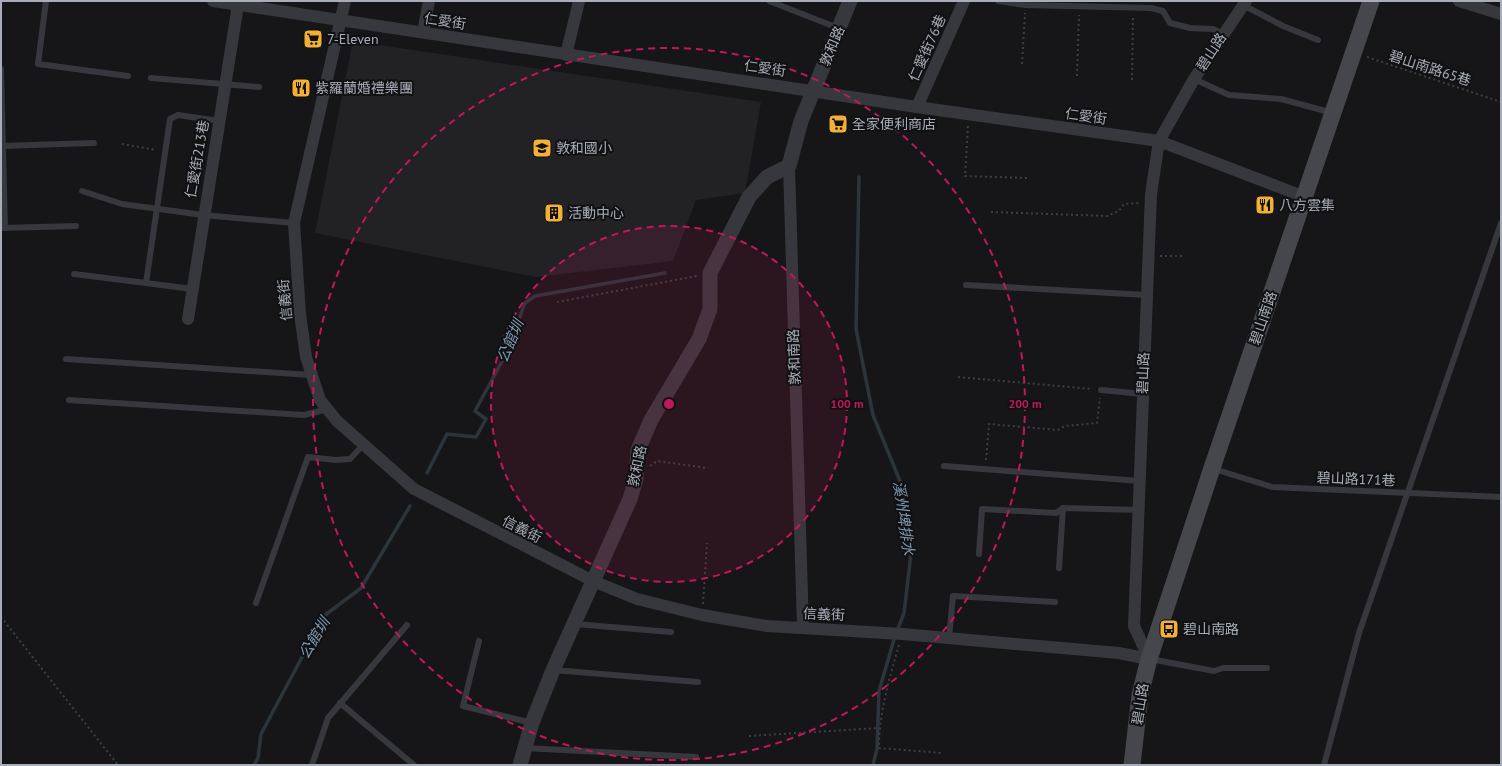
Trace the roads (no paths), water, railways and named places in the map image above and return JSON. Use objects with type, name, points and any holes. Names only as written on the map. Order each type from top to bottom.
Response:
[{"type":"main road","name":"碧山南路","points":[[1150,659],[1212,468],[1372,1]]},
{"type":"main road","name":"碧山路","points":[[1132,765],[1140,695],[1150,659]]},
{"type":"street","name":"仁愛街","points":[[212,1],[566,55],[813,90],[917,107],[1159,141],[1305,197]]},
{"type":"street","name":"信義街","points":[[345,1],[342,20],[294,223],[300,314],[306,357],[320,400],[337,421],[414,490],[593,581],[637,599],[702,615],[767,626],[949,638],[1119,653],[1150,659]]},
{"type":"street","points":[[423,32],[429,1]]},
{"type":"street","points":[[566,55],[579,1]]},
{"type":"street","name":"敦和路","points":[[813,90],[840,29],[850,1]]},
{"type":"street","name":"仁愛街76巷","points":[[917,107],[964,1]]},
{"type":"street","points":[[1459,1],[1501,14]]},
{"type":"street","name":"碧山路","points":[[1150,659],[1134,626],[1150,203],[1159,141],[1194,79],[1245,3]]},
{"type":"street","name":"仁愛街213巷","points":[[188,319],[203,215],[238,5]]},
{"type":"street","name":"敦和南路","points":[[803,628],[788,166],[801,121],[813,90]]},
{"type":"street","name":"敦和路","points":[[520,765],[532,722],[553,670],[630,499],[636,479],[638,450],[651,420],[699,338],[710,309],[710,273],[749,197],[767,178],[788,166]]},
{"type":"lane","points":[[46,1],[38,64],[128,76]]},
{"type":"lane","points":[[770,1],[840,29]]},
{"type":"lane","points":[[998,1],[1025,5],[1133,8],[1163,11],[1170,23],[1190,28],[1213,29],[1223,34]]},
{"type":"lane","points":[[1245,3],[1283,26],[1318,40]]},
{"type":"lane","points":[[1,69],[3,228],[76,226]]},
{"type":"lane","points":[[151,78],[258,87]]},
{"type":"lane","points":[[1194,79],[1229,95],[1281,99],[1333,113]]},
{"type":"lane","points":[[146,283],[170,119],[178,116],[219,121]]},
{"type":"lane","points":[[2,146],[94,143]]},
{"type":"lane","points":[[82,191],[122,204],[203,215],[294,223]]},
{"type":"lane","points":[[1324,765],[1359,633],[1501,223]]},
{"type":"lane","points":[[74,274],[192,289]]},
{"type":"lane","points":[[966,286],[1147,296]]},
{"type":"lane","points":[[66,359],[312,375]]},
{"type":"lane","points":[[1101,390],[1143,394]]},
{"type":"lane","points":[[70,400],[304,416],[328,409]]},
{"type":"lane","points":[[256,603],[308,457],[336,460],[350,459],[363,445]]},
{"type":"lane","points":[[944,466],[1140,481]]},
{"type":"lane","name":"碧山路171巷","points":[[1212,468],[1272,487],[1501,497]]},
{"type":"lane","points":[[979,554],[982,509],[1056,513],[1063,508],[1139,510]]},
{"type":"lane","points":[[1060,568],[1063,508]]},
{"type":"lane","points":[[949,638],[952,596],[1055,602]]},
{"type":"lane","points":[[574,624],[671,632]]},
{"type":"lane","points":[[312,765],[328,718],[407,625]]},
{"type":"lane","points":[[479,640],[463,706],[532,722]]},
{"type":"lane","points":[[1150,659],[1214,671],[1223,668],[1267,668]]},
{"type":"lane","points":[[553,670],[698,682]]},
{"type":"lane","points":[[340,703],[414,765]]},
{"type":"lane","points":[[524,748],[696,757]]},
{"type":"waterway","name":"溪州埤排水","points":[[859,177],[856,329],[873,415],[902,486],[911,554],[904,613],[897,631]]},
{"type":"waterway","name":"公館圳","points":[[427,473],[447,434],[476,437],[486,419],[475,411],[506,354],[525,303],[535,296],[665,273]]},
{"type":"waterway","name":"公館圳","points":[[254,765],[258,758],[261,734],[324,616],[361,588],[410,506]]},
{"type":"waterway","name":"溪州埤排水","points":[[873,765],[877,749],[879,691],[895,636]]},
{"type":"place","name":"7-Eleven","points":[[313,39]]},
{"type":"place","name":"紫羅蘭婚禮樂團","points":[[301,88]]},
{"type":"place","name":"全家便利商店","points":[[838,124]]},
{"type":"place","name":"敦和國小","points":[[542,148]]},
{"type":"place","name":"八方雲集","points":[[1265,205]]},
{"type":"place","name":"活動中心","points":[[554,213]]},
{"type":"place","name":"碧山南路","points":[[1169,629]]}]
